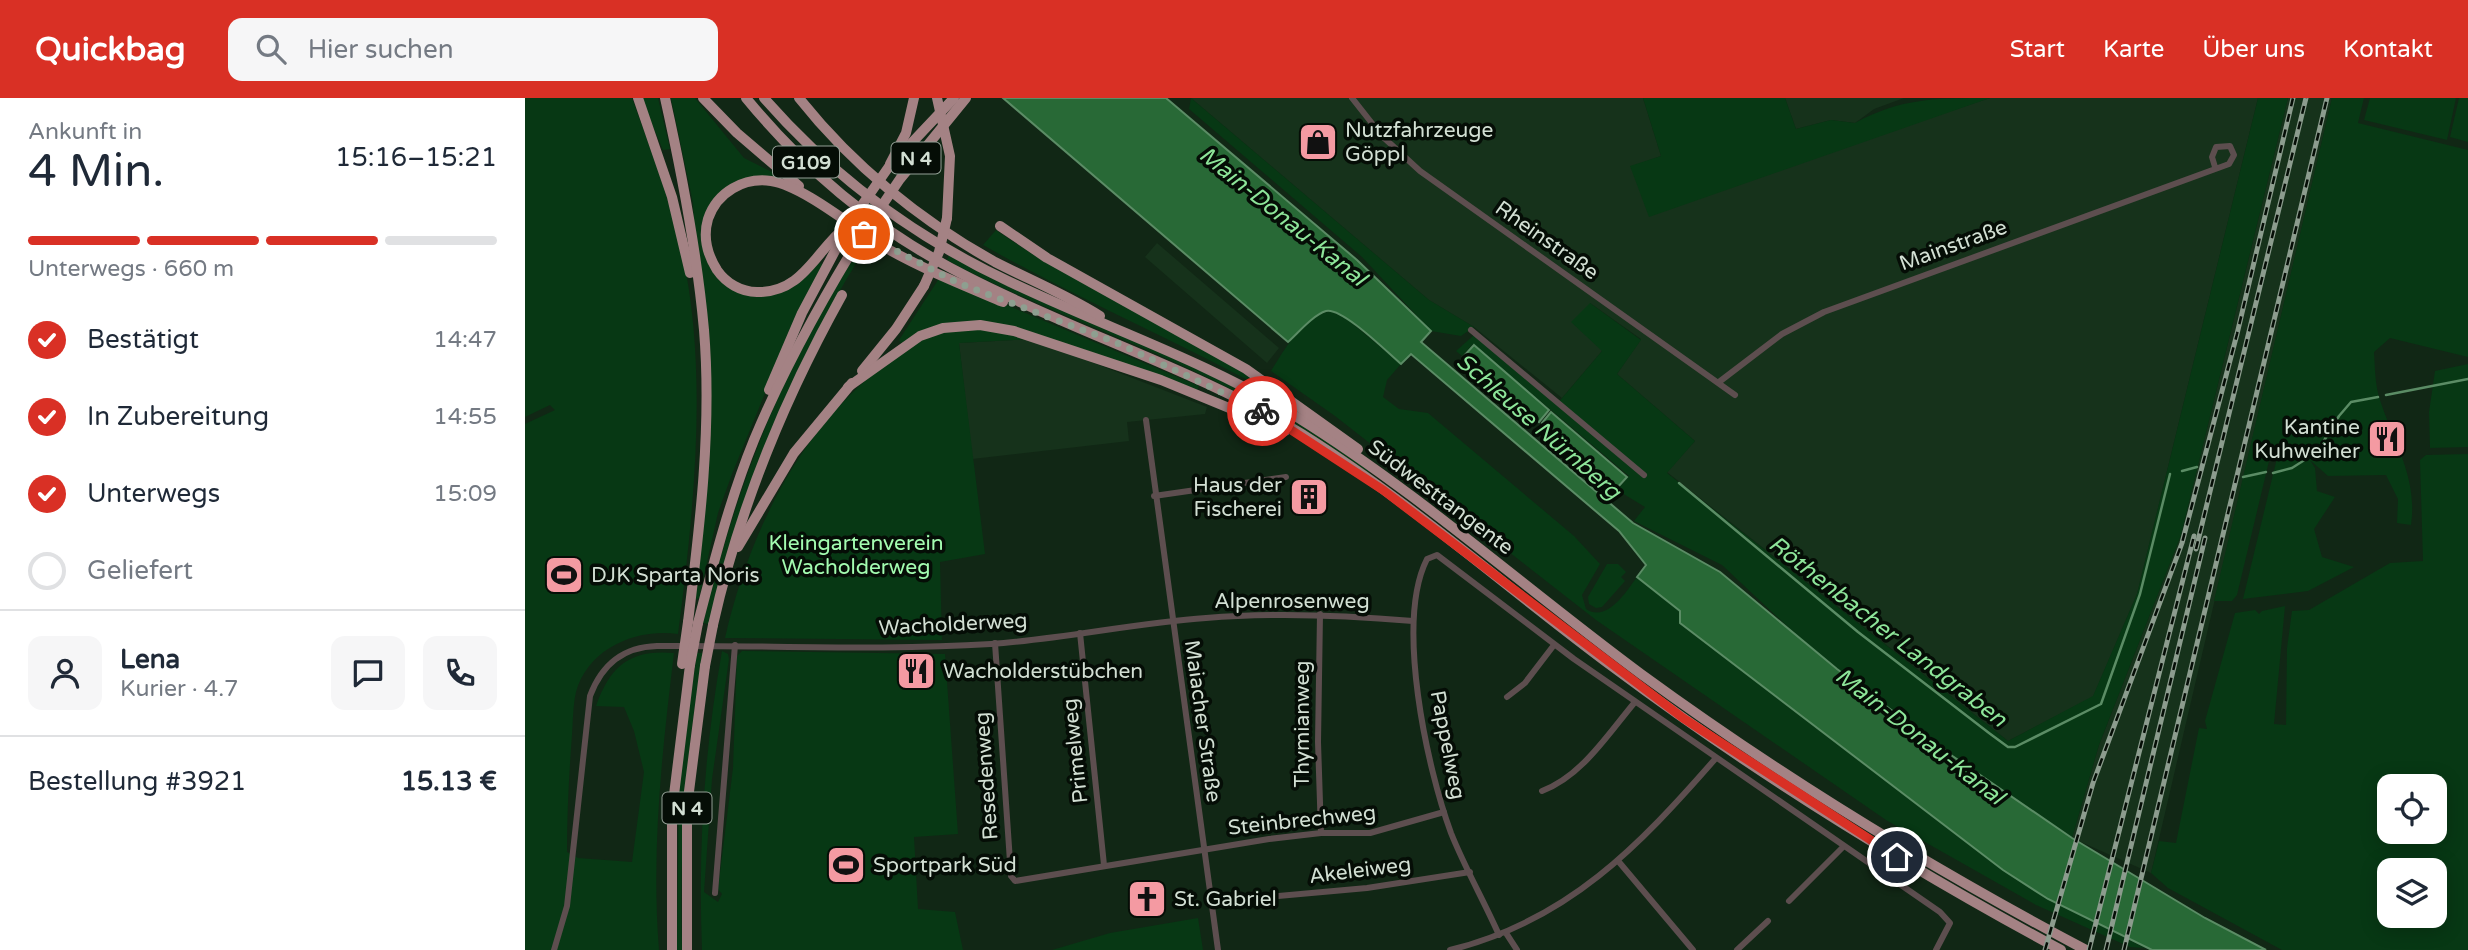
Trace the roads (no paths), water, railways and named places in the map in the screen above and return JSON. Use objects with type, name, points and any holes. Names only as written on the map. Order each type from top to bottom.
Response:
[{"type":"highway","points":[[638,98],[680,226],[703,349]]},
{"type":"highway","points":[[665,98],[693,247],[704,332],[705,473],[693,622]]},
{"type":"highway","points":[[703,98],[737,133],[818,204]]},
{"type":"highway","name":"Südwesttangente","points":[[745,98],[804,161],[874,219],[947,267],[1055,318],[1215,386],[1321,446],[1405,506],[1614,668],[1732,752],[1907,863],[2061,950]]},
{"type":"highway","name":"Südwesttangente","points":[[765,98],[839,173],[929,239],[1007,281],[1208,369],[1277,405],[1392,482],[1587,634],[1739,743],[1906,849],[2086,950]]},
{"type":"highway","points":[[799,98],[872,175],[951,236],[1132,335]]},
{"type":"highway","points":[[806,98],[820,121]]},
{"type":"highway","points":[[888,168],[906,133],[914,98]]},
{"type":"highway","points":[[729,562],[794,453],[892,335],[924,286],[939,252],[947,218],[950,156],[937,98]]},
{"type":"highway","points":[[954,98],[888,168],[844,230],[809,270],[779,289],[765,292],[741,289],[716,269],[706,246],[707,224],[718,201],[734,187],[752,181],[771,181],[818,204],[920,265],[1010,305],[1055,318]]},
{"type":"highway","name":"N 4","points":[[672,950],[672,811],[686,664],[693,622],[754,441],[814,315],[858,241],[915,160],[966,98]]},
{"type":"highway","points":[[1000,226],[1047,258],[1256,375],[1383,467],[1392,482]]},
{"type":"highway","points":[[754,441],[764,400],[802,313],[844,230]]},
{"type":"highway","points":[[729,562],[777,426],[842,295]]},
{"type":"highway","points":[[848,387],[898,349],[931,331],[968,324],[994,326],[1161,380],[1238,409],[1321,446]]},
{"type":"highway","name":"N 4","points":[[687,950],[687,807],[705,666],[729,562]]},
{"type":"street","name":"Rheinstraße","points":[[1352,98],[1382,136],[1420,171],[1735,395]]},
{"type":"street","name":"Mainstraße","points":[[1719,382],[1782,334],[1824,312],[2215,167]]},
{"type":"street","points":[[1472,330],[1644,475]]},
{"type":"street","name":"Maiacher Straße","points":[[1146,420],[1154,496],[1218,950]]},
{"type":"street","points":[[1154,496],[1286,477]]},
{"type":"street","name":"Pappelweg","points":[[1517,950],[1502,934],[1470,872],[1444,812],[1422,711],[1413,621],[1416,585],[1427,559],[1433,556],[1443,558],[1555,645]]},
{"type":"street","name":"Alpenrosenweg","points":[[1171,621],[1263,614],[1320,614],[1413,621]]},
{"type":"street","name":"Thymianweg","points":[[1320,614],[1318,741],[1321,833]]},
{"type":"street","name":"Wacholderweg","points":[[554,950],[567,906],[586,716],[599,677],[621,654],[637,648],[735,645],[939,646],[995,643],[1171,621]]},
{"type":"street","name":"Primelweg","points":[[1080,633],[1104,865]]},
{"type":"street","name":"Resedenweg","points":[[995,643],[1011,876],[1021,882],[1204,849]]},
{"type":"street","points":[[715,893],[735,645]]},
{"type":"street","points":[[1507,696],[1525,683],[1555,645],[1948,919],[1949,928],[1936,950]]},
{"type":"street","points":[[1542,792],[1561,784],[1635,702]]},
{"type":"street","points":[[1450,950],[1502,934],[1549,913],[1619,862],[1716,758]]},
{"type":"street","name":"Steinbrechweg","points":[[1204,849],[1321,833],[1370,833],[1444,812]]},
{"type":"street","points":[[1789,901],[1843,847]]},
{"type":"street","points":[[1619,862],[1693,950]]},
{"type":"street","name":"Akeleiweg","points":[[1212,902],[1367,888],[1470,872]]},
{"type":"street","points":[[1737,950],[1768,921]]},
{"type":"water","name":"Main-Donau-Kanal","points":[[1003,98],[1166,98],[1357,260],[1431,331],[1421,342],[1633,523],[1720,572],[1837,669],[1951,755],[2072,838],[2205,918],[2266,950],[2152,950],[2048,899],[2003,870],[1680,623],[1680,611],[1637,577],[1646,565],[1619,531],[1411,354],[1401,364],[1353,323],[1343,316],[1326,311],[1316,316],[1288,342]]},
{"type":"water","points":[[1474,345],[1549,410],[1539,422],[1463,357]]},
{"type":"water","points":[[1551,412],[1627,477],[1617,488],[1542,423]]},
{"type":"waterway","name":"Röthenbacher Landgraben","points":[[2386,395],[2468,379]]},
{"type":"waterway","name":"Röthenbacher Landgraben","points":[[2273,473],[2292,468],[2317,452],[2351,402],[2378,397]]},
{"type":"waterway","name":"Röthenbacher Landgraben","points":[[2182,471],[2197,467]]},
{"type":"waterway","name":"Röthenbacher Landgraben","points":[[2243,477],[2266,472]]},
{"type":"waterway","name":"Röthenbacher Landgraben","points":[[1679,483],[1858,632],[2008,747],[2015,747],[2101,704],[2140,594],[2170,474]]},
{"type":"railway","points":[[2045,950],[2093,783],[2182,543],[2237,334],[2293,98]]},
{"type":"railway","points":[[2196,549],[2306,98]]},
{"type":"railway","points":[[2124,950],[2327,98]]},
{"type":"railway","points":[[2089,950],[2194,536]]},
{"type":"railway","points":[[2106,950],[2205,538]]},
{"type":"place","name":"Nutzfahrzeuge Göppl","points":[[1318,142]]},
{"type":"place","name":"Kantine Kuhweiher","points":[[2387,439]]},
{"type":"place","name":"Haus der Fischerei","points":[[1309,497]]},
{"type":"place","name":"DJK Sparta Noris","points":[[564,575]]},
{"type":"place","name":"Wacholderstübchen","points":[[916,671]]},
{"type":"place","name":"Sportpark Süd","points":[[846,865]]},
{"type":"place","name":"St. Gabriel","points":[[1147,899]]},
{"type":"water label","name":"Schleuse Nürnberg","points":[[1539,426]]},
{"type":"park label","name":"Kleingartenverein Wacholderweg","points":[[856,555]]}]
